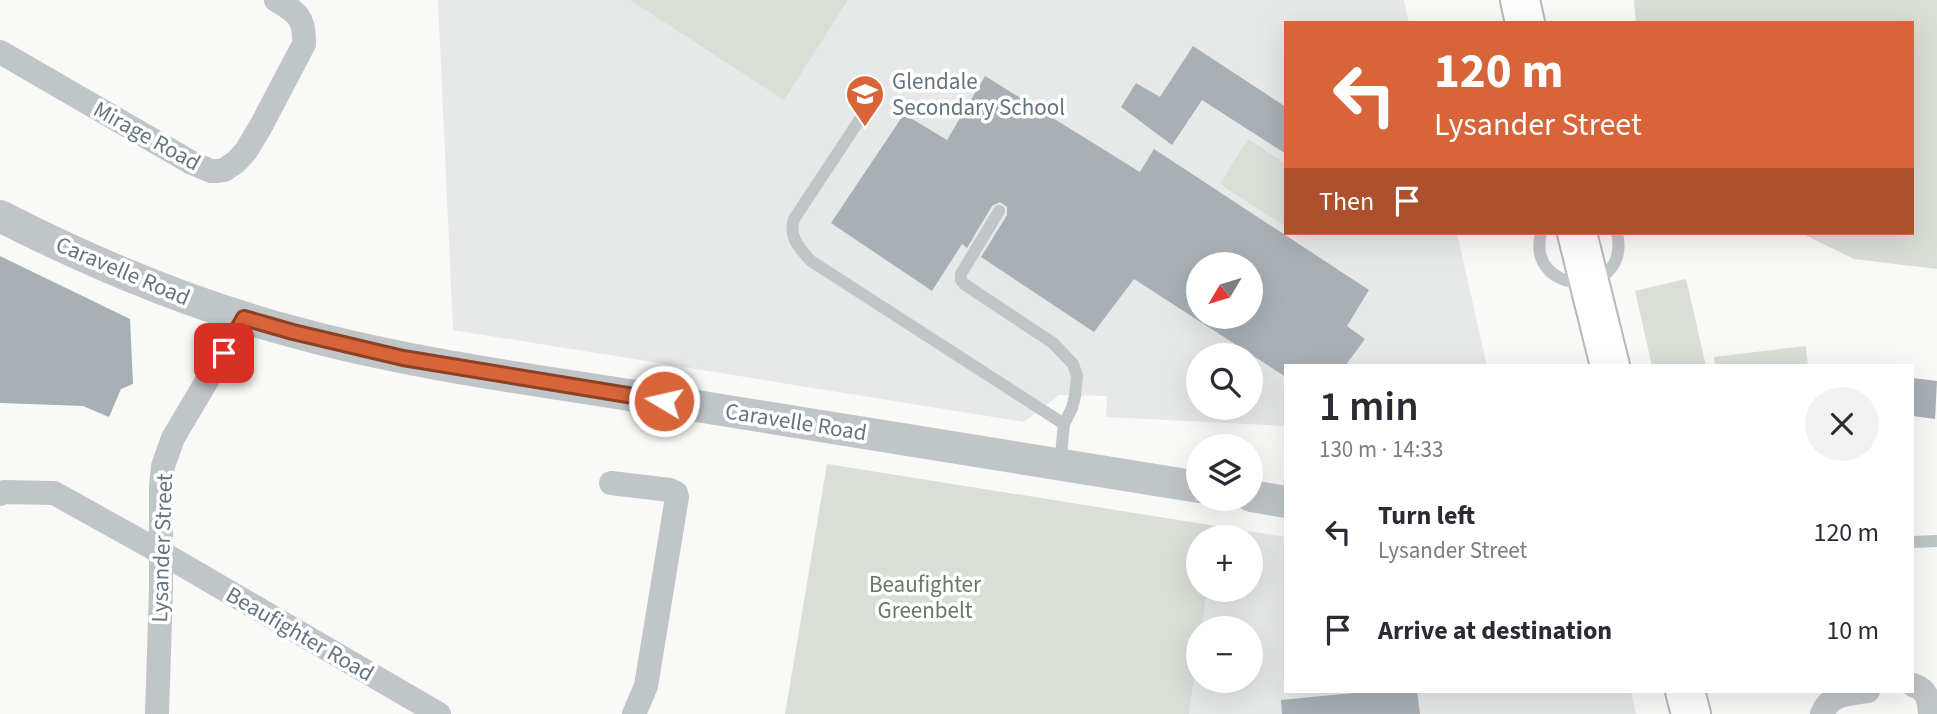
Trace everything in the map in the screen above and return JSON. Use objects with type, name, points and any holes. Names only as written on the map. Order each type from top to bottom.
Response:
[{"type":"main road","points":[[1520,0],[1525,21]]},
{"type":"main road","points":[[1578,235],[1610,364]]},
{"type":"main road","points":[[1686,693],[1691,714]]},
{"type":"street","name":"Mirage Road","points":[[0,52],[192,163],[211,171],[224,170],[231,167],[246,151],[304,44],[300,19],[290,8],[276,0]]},
{"type":"street","name":"Caravelle Road","points":[[0,216],[41,237],[164,290],[293,332],[403,358],[1186,486]]},
{"type":"street","name":"Lysander Street","points":[[157,714],[162,553],[161,487],[167,452],[244,318]]},
{"type":"street","points":[[611,483],[670,490],[676,493],[677,497],[646,686],[634,714]]},
{"type":"street","name":"Beaufighter Road","points":[[0,494],[54,493],[439,714]]},
{"type":"street","points":[[1263,498],[1284,502]]},
{"type":"street","points":[[1914,685],[1929,698],[1930,714]]},
{"type":"street","points":[[1822,714],[1826,705],[1837,696],[1856,693]]},
{"type":"lane","points":[[874,98],[794,219],[793,236],[798,247],[811,261],[1065,424]]},
{"type":"lane","points":[[999,211],[961,274],[961,280],[1053,343],[1073,364],[1076,376],[1075,396],[1065,424],[1060,465]]},
{"type":"lane","points":[[1541,235],[1539,243],[1543,261],[1555,275],[1571,283],[1590,282],[1605,274],[1616,260],[1617,235]]},
{"type":"lane","points":[[1914,542],[1937,541]]},
{"type":"shaded area","name":"Glendale Secondary School","points":[[438,0],[1404,0],[1409,21],[1284,21],[1284,235],[1457,235],[1487,364],[1284,364],[1284,426],[1106,417],[1107,396],[1059,395],[1024,422],[453,330]]},
{"type":"shaded area","points":[[1263,533],[1284,537],[1284,693],[1631,693],[1636,714],[1189,714],[1192,693],[1263,693],[1263,616],[1204,616],[1205,602],[1263,602]]},
{"type":"green space","points":[[630,0],[848,0],[784,100]]},
{"type":"green space","points":[[1634,0],[1937,0],[1937,269],[1854,259],[1805,235],[1914,235],[1914,21],[1636,21]]},
{"type":"green space","points":[[1248,139],[1284,163],[1284,226],[1220,184]]},
{"type":"green space","points":[[1686,279],[1706,364],[1652,364],[1635,291]]},
{"type":"green space","points":[[1806,346],[1808,364],[1715,364],[1714,357]]},
{"type":"green space","name":"Beaufighter Greenbelt","points":[[827,464],[1210,525],[1186,525],[1186,602],[1205,602],[1204,616],[1186,616],[1186,693],[1192,693],[1189,714],[785,714]]},
{"type":"building","points":[[1193,46],[1284,106],[1284,153],[1202,100],[1172,145],[1121,107],[1136,83],[1160,97]]},
{"type":"building","points":[[985,76],[1140,172],[1154,149],[1369,290],[1347,326],[1365,339],[1346,364],[1284,364],[1284,376],[1263,362],[1263,343],[1233,343],[1212,329],[1264,329],[1264,252],[1186,252],[1186,313],[1134,279],[1094,332],[981,257],[1007,215],[1007,207],[1000,202],[992,206],[967,248],[962,244],[932,291],[831,223],[904,114],[947,140]]},
{"type":"building","points":[[0,256],[130,319],[133,384],[121,389],[109,417],[83,406],[0,403]]},
{"type":"building","points":[[1914,378],[1937,381],[1935,419],[1914,416]]},
{"type":"building","points":[[1353,693],[1417,693],[1420,714],[1282,714],[1281,700]]},
{"type":"place","name":"Glendale Secondary School","points":[[865,128]]},
{"type":"route","points":[[224,353],[244,318],[403,358],[664,401]]}]
